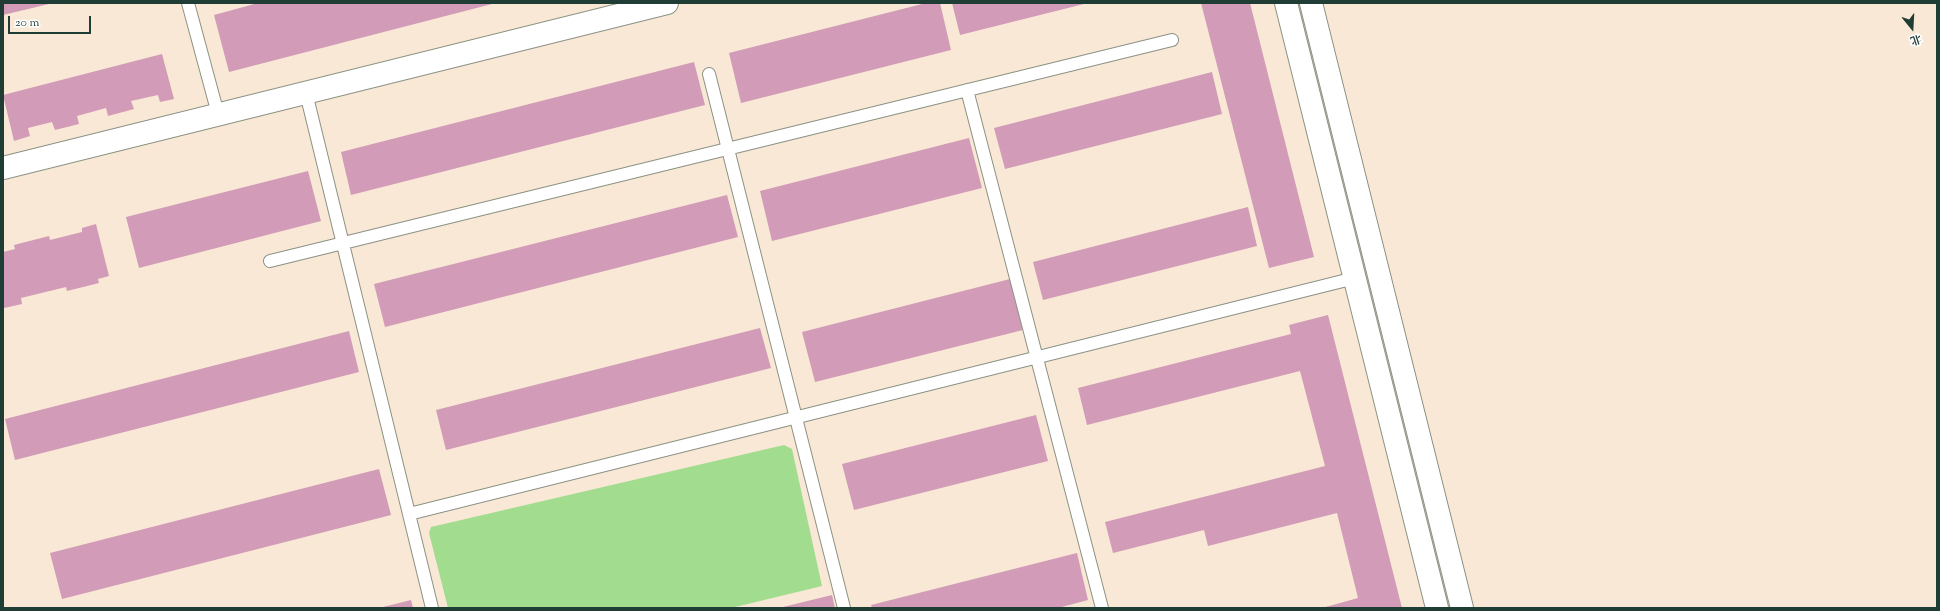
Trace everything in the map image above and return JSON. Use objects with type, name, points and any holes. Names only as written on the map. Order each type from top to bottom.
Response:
[{"type":"street","points":[[3,168],[668,3]]},
{"type":"street","points":[[1286,3],[1437,608]]},
{"type":"street","points":[[1311,3],[1462,608]]},
{"type":"lane","points":[[188,3],[218,114]]},
{"type":"lane","points":[[270,261],[1172,40]]},
{"type":"lane","points":[[709,74],[844,608]]},
{"type":"lane","points":[[967,90],[1102,608]]},
{"type":"lane","points":[[306,93],[432,608]]},
{"type":"lane","points":[[409,514],[1355,278]]},
{"type":"green space","points":[[784,445],[792,449],[822,586],[731,608],[448,608],[429,533],[431,527]]},
{"type":"building","points":[[3,3],[49,3],[49,4],[3,15]]},
{"type":"building","points":[[258,3],[492,4],[229,72],[214,15]]},
{"type":"building","points":[[926,3],[940,3],[951,50],[741,103],[729,53]]},
{"type":"building","points":[[952,3],[1084,3],[1084,4],[960,35]]},
{"type":"building","points":[[1201,3],[1250,3],[1314,257],[1269,268]]},
{"type":"building","points":[[162,54],[174,99],[160,102],[158,95],[131,101],[134,109],[108,116],[106,108],[77,116],[79,124],[55,130],[52,122],[28,128],[30,136],[14,141],[3,95]]},
{"type":"building","points":[[694,62],[705,105],[351,195],[341,152]]},
{"type":"building","points":[[1212,72],[1222,114],[1005,169],[994,128]]},
{"type":"building","points":[[969,138],[982,188],[772,241],[760,191]]},
{"type":"building","points":[[308,171],[321,221],[139,268],[126,217]]},
{"type":"building","points":[[727,195],[738,237],[385,327],[374,284]]},
{"type":"building","points":[[1248,207],[1257,246],[1043,300],[1033,262]]},
{"type":"building","points":[[96,224],[109,276],[98,279],[99,283],[67,291],[66,287],[21,298],[22,304],[4,308],[3,252],[15,249],[14,245],[49,236],[50,240],[82,232],[82,228]]},
{"type":"building","points":[[1010,279],[1023,330],[815,382],[802,332]]},
{"type":"building","points":[[1328,315],[1402,608],[1322,608],[1358,598],[1337,513],[1208,546],[1204,530],[1113,553],[1105,522],[1325,466],[1300,371],[1087,425],[1078,388],[1291,334],[1289,325]]},
{"type":"building","points":[[760,328],[771,368],[446,450],[436,410]]},
{"type":"building","points":[[349,331],[359,372],[15,460],[5,419]]},
{"type":"building","points":[[1036,415],[1048,461],[854,510],[842,464]]},
{"type":"building","points":[[379,469],[391,515],[62,599],[50,553]]},
{"type":"building","points":[[1077,553],[1088,600],[1058,608],[872,608],[871,605]]},
{"type":"building","points":[[832,595],[835,608],[783,608],[783,607]]},
{"type":"building","points":[[411,600],[413,608],[383,608],[383,607]]}]
